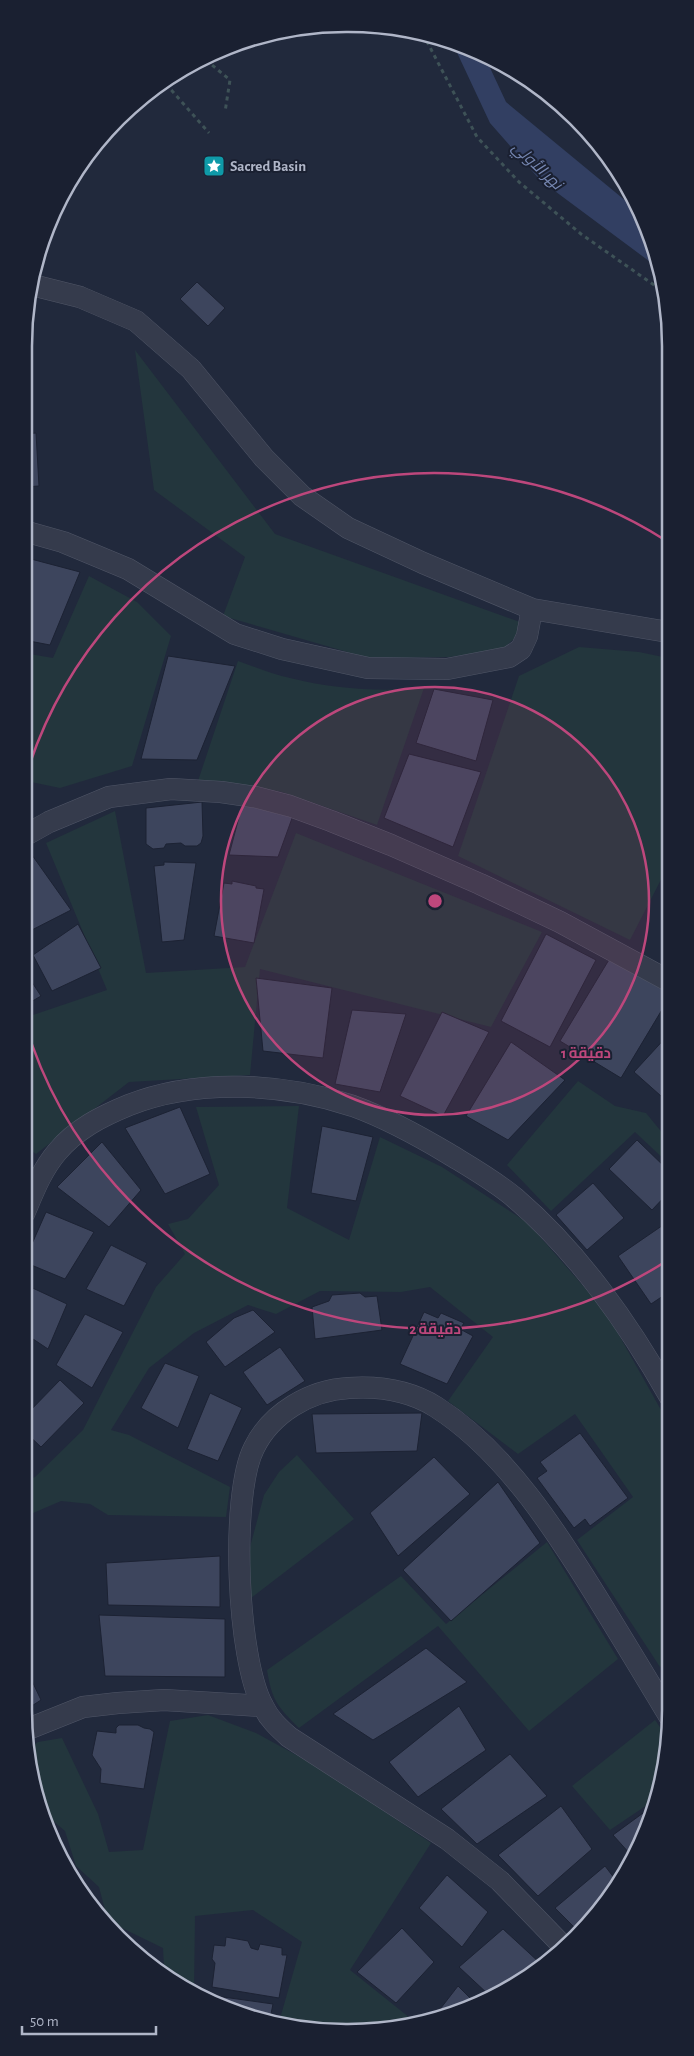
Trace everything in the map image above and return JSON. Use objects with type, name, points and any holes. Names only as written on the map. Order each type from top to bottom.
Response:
[{"type":"street","points":[[39,287],[80,297],[136,322],[190,369],[264,458],[302,496],[348,528],[423,563],[532,609],[662,631]]},
{"type":"street","points":[[33,534],[63,542],[128,569],[235,634],[290,652],[368,668],[447,669],[509,657],[521,649],[527,636],[532,609]]},
{"type":"street","points":[[33,831],[49,822],[109,797],[171,789],[221,792],[255,797],[290,806],[340,825],[480,884],[560,922],[662,977]]},
{"type":"street","points":[[33,1193],[40,1176],[57,1152],[78,1131],[106,1114],[142,1100],[183,1089],[217,1087],[254,1088],[325,1098],[354,1107],[428,1141],[490,1178],[514,1197],[536,1217],[592,1279],[626,1323],[662,1384]]},
{"type":"street","points":[[558,1941],[500,1880],[470,1856],[447,1839],[289,1737],[273,1722],[262,1706],[248,1663],[242,1609],[241,1506],[247,1465],[254,1448],[265,1430],[279,1416],[300,1402],[323,1393],[344,1388],[370,1387],[393,1390],[416,1397],[435,1406],[458,1423],[506,1470],[550,1524],[570,1553],[662,1704]]},
{"type":"street","points":[[33,1727],[83,1707],[118,1703],[164,1700],[262,1706]]},
{"type":"path","points":[[428,43],[477,137],[518,182],[581,234],[655,286]]},
{"type":"path","points":[[211,64],[230,80],[226,112]]},
{"type":"path","points":[[169,88],[209,133]]},
{"type":"shaded area","points":[[135,350],[275,534],[520,622],[516,637],[505,647],[493,651],[449,657],[368,658],[223,616],[245,557],[154,490]]},
{"type":"shaded area","points":[[89,576],[137,602],[171,636],[132,766],[60,788],[33,782],[33,655],[53,658]]},
{"type":"shaded area","points":[[579,647],[639,652],[662,657],[662,878],[630,940],[458,856],[519,676]]},
{"type":"shaded area","points":[[238,661],[283,676],[323,685],[390,690],[424,688],[377,825],[282,792],[251,786],[197,784]]},
{"type":"shaded area","points":[[115,811],[146,973],[245,967],[296,833],[542,932],[491,1027],[260,969],[250,1075],[129,1082],[36,1154],[33,1152],[33,1015],[107,990],[46,843]]},
{"type":"shaded area","points":[[578,1081],[615,1106],[646,1113],[662,1132],[662,1157],[635,1132],[551,1211],[507,1165]]},
{"type":"shaded area","points":[[299,1106],[287,1208],[349,1240],[380,1137],[442,1167],[528,1223],[606,1312],[662,1412],[662,1666],[660,1667],[577,1540],[633,1497],[575,1414],[518,1454],[448,1401],[493,1337],[430,1287],[401,1292],[320,1291],[276,1314],[248,1305],[194,1333],[149,1368],[111,1430],[129,1435],[230,1487],[226,1517],[108,1515],[90,1504],[61,1501],[33,1513],[33,1478],[83,1430],[156,1287],[185,1254],[168,1224],[188,1219],[219,1185],[196,1107]]},
{"type":"shaded area","points":[[297,1455],[354,1519],[251,1598],[247,1558],[264,1495],[279,1472]]},
{"type":"shaded area","points":[[547,1542],[618,1659],[529,1731],[438,1626],[299,1728],[277,1703],[271,1689],[267,1670],[401,1576],[446,1624]]},
{"type":"shaded area","points":[[208,1715],[256,1733],[320,1768],[431,1843],[350,1970],[409,2017],[368,2023],[326,2023],[281,2016],[302,1942],[253,1910],[195,1916],[194,1983],[164,1964],[163,1948],[122,1928],[105,1909],[99,1887],[76,1866],[65,1831],[53,1821],[43,1790],[34,1745],[38,1742],[62,1738],[98,1814],[109,1852],[143,1850],[170,1721]]},
{"type":"shaded area","points":[[655,1720],[661,1729],[659,1750],[646,1806],[610,1830],[572,1786]]},
{"type":"water","name":"نهر الأولي","points":[[457,52],[490,67],[506,102],[624,200],[638,227],[650,262],[540,180],[490,123]]},
{"type":"building","points":[[197,282],[225,308],[208,326],[180,299]]},
{"type":"building","points":[[33,433],[36,433],[39,486],[33,486]]},
{"type":"building","points":[[33,560],[80,572],[50,645],[33,642]]},
{"type":"building","points":[[168,656],[235,666],[197,760],[141,759]]},
{"type":"building","points":[[434,689],[493,700],[476,761],[416,743]]},
{"type":"building","points":[[409,754],[481,772],[453,847],[384,818]]},
{"type":"building","points":[[202,802],[203,836],[201,843],[197,846],[185,846],[181,843],[166,844],[164,848],[153,849],[146,844],[146,808]]},
{"type":"building","points":[[243,802],[295,810],[278,857],[229,855]]},
{"type":"building","points":[[33,856],[71,910],[33,929]]},
{"type":"building","points":[[164,862],[196,863],[184,940],[162,942],[154,866],[164,865]]},
{"type":"building","points":[[232,881],[264,889],[254,943],[214,936],[224,883],[232,884]]},
{"type":"building","points":[[78,924],[101,968],[52,991],[33,955]]},
{"type":"building","points":[[546,934],[596,960],[550,1047],[501,1021]]},
{"type":"building","points":[[610,958],[662,989],[662,1010],[621,1078],[560,1041]]},
{"type":"building","points":[[256,978],[332,988],[323,1058],[263,1051]]},
{"type":"building","points":[[33,984],[41,996],[33,1001]]},
{"type":"building","points":[[352,1010],[406,1014],[380,1092],[335,1084]]},
{"type":"building","points":[[442,1012],[489,1032],[443,1116],[400,1096]]},
{"type":"building","points":[[511,1042],[565,1080],[508,1140],[466,1116]]},
{"type":"building","points":[[662,1042],[661,1096],[634,1072]]},
{"type":"building","points":[[180,1107],[210,1174],[165,1194],[125,1128]]},
{"type":"building","points":[[322,1126],[373,1137],[356,1201],[311,1193]]},
{"type":"building","points":[[637,1140],[662,1164],[662,1199],[652,1210],[609,1169]]},
{"type":"building","points":[[102,1142],[141,1190],[109,1227],[57,1187]]},
{"type":"building","points":[[593,1183],[624,1218],[587,1250],[556,1215]]},
{"type":"building","points":[[46,1212],[94,1232],[65,1279],[33,1266],[33,1242]]},
{"type":"building","points":[[662,1226],[662,1297],[651,1304],[618,1256]]},
{"type":"building","points":[[111,1245],[147,1263],[124,1306],[86,1289]]},
{"type":"building","points":[[33,1288],[67,1304],[48,1349],[33,1339]]},
{"type":"building","points":[[360,1293],[365,1297],[377,1296],[382,1330],[315,1339],[312,1307],[329,1301],[332,1295]]},
{"type":"building","points":[[253,1310],[275,1332],[225,1367],[206,1342],[234,1318]]},
{"type":"building","points":[[424,1312],[438,1318],[441,1313],[464,1323],[460,1329],[473,1336],[447,1384],[400,1364]]},
{"type":"building","points":[[85,1314],[123,1332],[92,1388],[56,1365]]},
{"type":"building","points":[[280,1347],[305,1381],[267,1405],[243,1372]]},
{"type":"building","points":[[165,1363],[199,1376],[178,1428],[141,1408]]},
{"type":"building","points":[[60,1380],[84,1403],[41,1447],[33,1439],[33,1408]]},
{"type":"building","points":[[210,1393],[242,1408],[218,1461],[187,1449]]},
{"type":"building","points":[[422,1413],[417,1451],[316,1453],[312,1414]]},
{"type":"building","points":[[580,1433],[628,1498],[590,1526],[585,1519],[574,1528],[537,1478],[547,1471],[540,1462]]},
{"type":"building","points":[[434,1457],[470,1494],[398,1556],[370,1513]]},
{"type":"building","points":[[498,1482],[540,1543],[451,1621],[403,1570]]},
{"type":"building","points":[[220,1556],[220,1607],[108,1605],[106,1563]]},
{"type":"building","points":[[99,1615],[225,1619],[225,1677],[105,1676]]},
{"type":"building","points":[[426,1648],[467,1682],[373,1740],[333,1714]]},
{"type":"building","points":[[33,1683],[41,1700],[33,1705]]},
{"type":"building","points":[[459,1706],[486,1750],[418,1797],[389,1762]]},
{"type":"building","points":[[119,1725],[138,1725],[154,1732],[144,1789],[100,1783],[101,1769],[92,1755],[97,1731],[116,1733],[116,1728]]},
{"type":"building","points":[[510,1754],[547,1796],[477,1844],[441,1809]]},
{"type":"building","points":[[561,1806],[592,1849],[538,1896],[498,1855]]},
{"type":"building","points":[[644,1812],[627,1851],[613,1835]]},
{"type":"building","points":[[605,1866],[613,1876],[597,1900],[573,1926],[555,1908]]},
{"type":"building","points":[[447,1875],[488,1912],[462,1947],[419,1908]]},
{"type":"building","points":[[402,1928],[434,1962],[396,2003],[357,1972]]},
{"type":"building","points":[[503,1929],[537,1960],[485,1991],[459,1967]]},
{"type":"building","points":[[226,1937],[248,1941],[251,1948],[258,1950],[260,1944],[282,1948],[282,1955],[287,1955],[279,1998],[212,1987],[215,1963],[212,1959],[214,1945],[225,1946]]},
{"type":"building","points":[[458,1986],[470,1998],[448,2007],[440,2009]]},
{"type":"building","points":[[220,1997],[273,2004],[271,2014]]},
{"type":"place","name":"Sacred Basin","points":[[214,166]]}]
